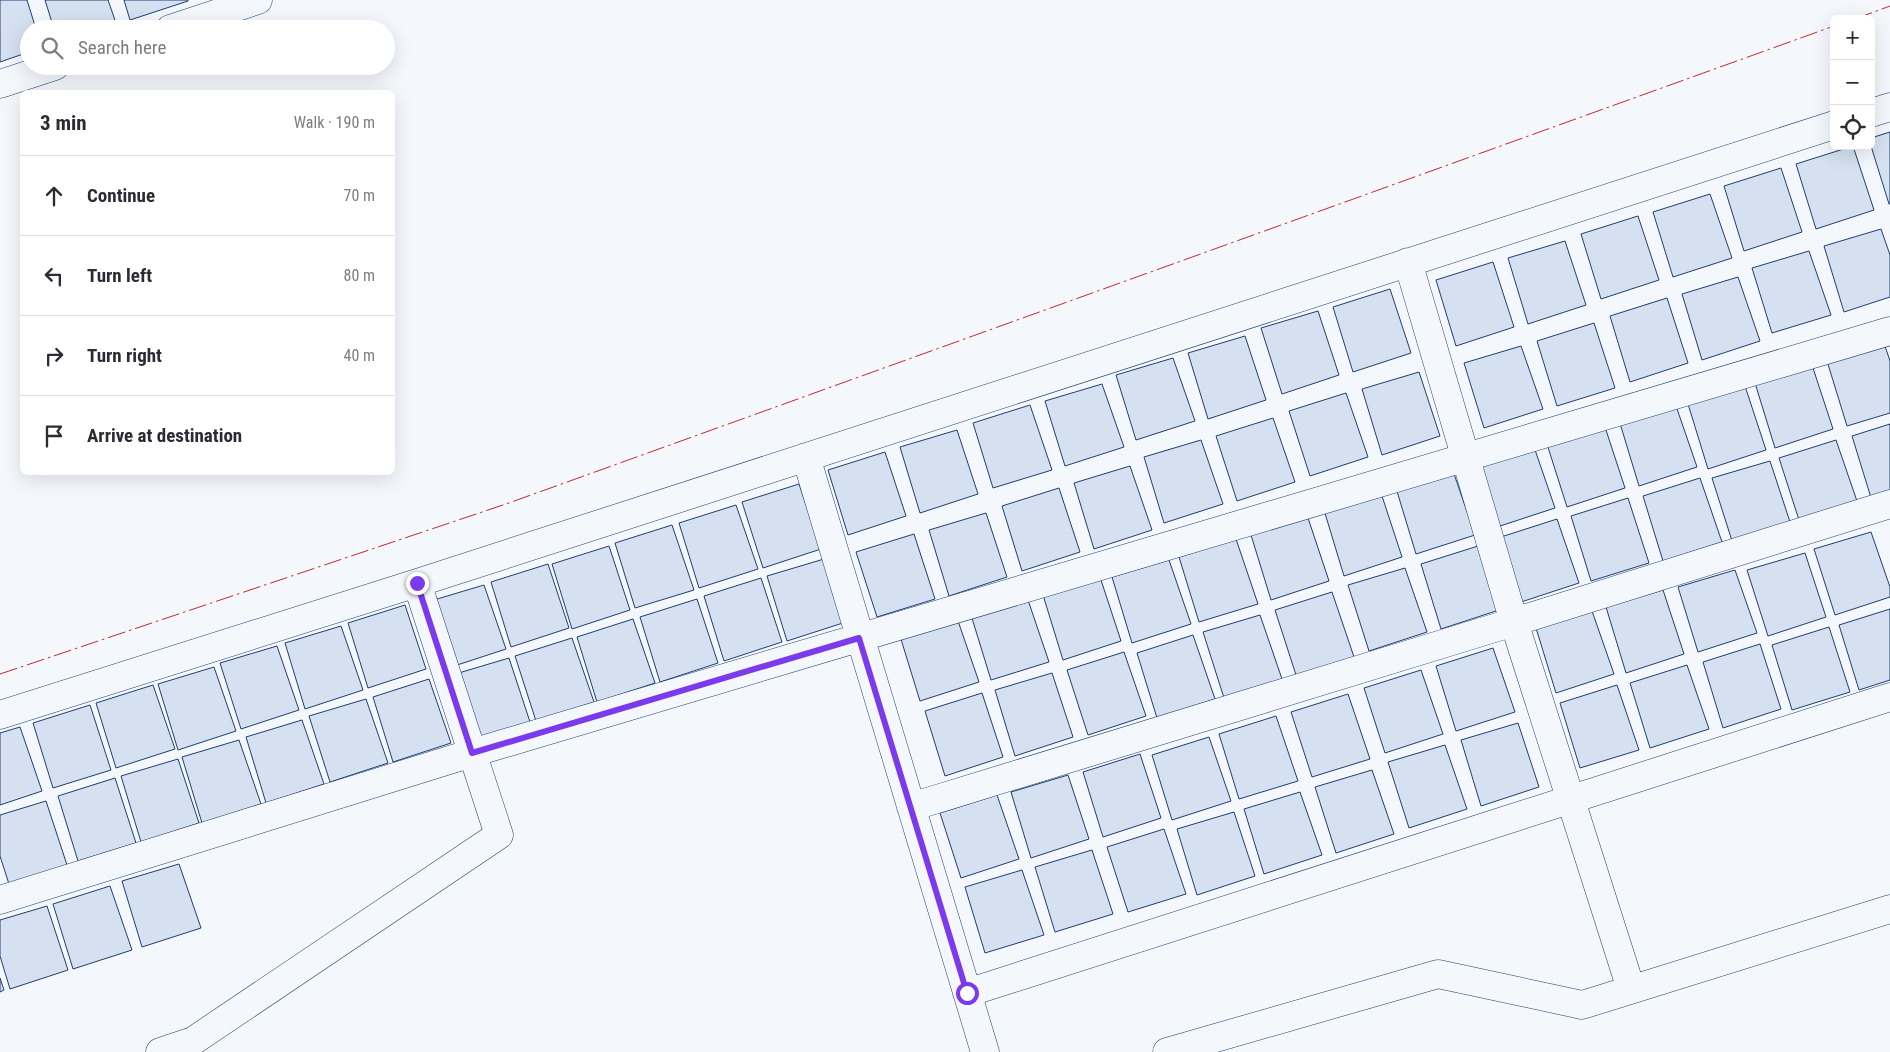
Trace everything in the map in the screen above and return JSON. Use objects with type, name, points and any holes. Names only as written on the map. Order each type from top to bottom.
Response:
[{"type":"street","points":[[197,20],[258,0]]},
{"type":"street","points":[[0,84],[28,75]]},
{"type":"street","points":[[1875,112],[1890,107]]},
{"type":"street","points":[[0,715],[417,583],[1830,126]]},
{"type":"street","points":[[1408,262],[1514,622],[1631,989]]},
{"type":"street","points":[[0,900],[472,753],[1890,331]]},
{"type":"street","points":[[806,457],[985,1052]]},
{"type":"street","points":[[912,807],[1890,504]]},
{"type":"street","points":[[160,1052],[193,1041],[499,836],[417,583]]},
{"type":"street","points":[[967,993],[1890,697]]},
{"type":"street","points":[[1167,1052],[1438,974],[1582,1005],[1890,909]]},
{"type":"building","points":[[0,0],[27,0],[33,20],[20,20],[20,55],[0,62]]},
{"type":"building","points":[[45,0],[108,0],[115,20],[51,20]]},
{"type":"building","points":[[124,0],[188,0],[188,1],[130,20]]},
{"type":"building","points":[[1890,132],[1890,204],[1872,150],[1875,150],[1875,137]]},
{"type":"building","points":[[1840,150],[1854,150],[1874,210],[1816,229],[1796,164]]},
{"type":"building","points":[[1781,168],[1802,232],[1744,251],[1724,186]]},
{"type":"building","points":[[1710,194],[1732,258],[1673,277],[1653,212]]},
{"type":"building","points":[[1638,216],[1659,280],[1601,299],[1581,234]]},
{"type":"building","points":[[1881,229],[1890,255],[1890,297],[1844,312],[1824,246]]},
{"type":"building","points":[[1565,241],[1586,305],[1528,324],[1508,258]]},
{"type":"building","points":[[1809,251],[1831,315],[1772,333],[1752,268]]},
{"type":"building","points":[[1493,262],[1514,327],[1456,346],[1436,280]]},
{"type":"building","points":[[1738,277],[1760,341],[1702,360],[1682,294]]},
{"type":"building","points":[[1390,289],[1411,353],[1353,372],[1333,307]]},
{"type":"building","points":[[1667,298],[1688,363],[1630,382],[1610,316]]},
{"type":"building","points":[[1318,311],[1339,375],[1282,394],[1261,328]]},
{"type":"building","points":[[1594,323],[1615,388],[1557,406],[1537,341]]},
{"type":"building","points":[[1245,336],[1266,400],[1208,419],[1188,353]]},
{"type":"building","points":[[1884,343],[1890,361],[1890,413],[1847,426],[1827,361]]},
{"type":"building","points":[[1521,346],[1543,409],[1484,428],[1464,363]]},
{"type":"building","points":[[1173,358],[1195,421],[1136,440],[1116,375]]},
{"type":"building","points":[[1812,365],[1833,429],[1775,448],[1755,383]]},
{"type":"building","points":[[1419,372],[1440,436],[1382,455],[1362,389]]},
{"type":"building","points":[[1102,384],[1124,447],[1065,466],[1045,401]]},
{"type":"building","points":[[1745,386],[1766,450],[1708,469],[1688,404]]},
{"type":"building","points":[[1346,393],[1368,457],[1310,476],[1289,411]]},
{"type":"building","points":[[1675,403],[1697,467],[1639,486],[1619,420]]},
{"type":"building","points":[[1030,405],[1052,470],[993,488],[973,423]]},
{"type":"building","points":[[1273,418],[1295,482],[1237,501],[1216,436]]},
{"type":"building","points":[[1604,424],[1625,488],[1567,507],[1546,441]]},
{"type":"building","points":[[1890,424],[1890,495],[1872,501],[1852,436]]},
{"type":"building","points":[[957,430],[978,494],[920,513],[900,447]]},
{"type":"building","points":[[1201,440],[1223,504],[1164,523],[1144,457]]},
{"type":"building","points":[[1836,440],[1858,504],[1800,523],[1779,458]]},
{"type":"building","points":[[1533,444],[1555,508],[1497,527],[1476,462]]},
{"type":"building","points":[[885,452],[906,516],[848,535],[828,470]]},
{"type":"building","points":[[1770,461],[1791,525],[1733,544],[1712,478]]},
{"type":"building","points":[[1130,466],[1152,530],[1094,549],[1074,483]]},
{"type":"building","points":[[1453,471],[1475,535],[1416,554],[1396,488]]},
{"type":"building","points":[[1700,478],[1722,542],[1663,561],[1643,496]]},
{"type":"building","points":[[799,484],[821,549],[763,568],[742,502]]},
{"type":"building","points":[[1059,488],[1080,552],[1022,571],[1002,506]]},
{"type":"building","points":[[1381,493],[1402,557],[1344,576],[1324,510]]},
{"type":"building","points":[[1628,498],[1649,563],[1591,581],[1571,516]]},
{"type":"building","points":[[736,505],[758,569],[699,588],[679,523]]},
{"type":"building","points":[[986,513],[1007,577],[949,596],[929,530]]},
{"type":"building","points":[[1308,518],[1329,581],[1271,600],[1251,535]]},
{"type":"building","points":[[1557,519],[1579,583],[1521,602],[1501,537]]},
{"type":"building","points":[[672,525],[694,590],[635,608],[615,543]]},
{"type":"building","points":[[1871,532],[1890,587],[1890,597],[1835,615],[1814,549]]},
{"type":"building","points":[[914,534],[935,599],[877,617],[856,552]]},
{"type":"building","points":[[1236,539],[1258,604],[1199,622],[1179,557]]},
{"type":"building","points":[[609,546],[630,610],[572,629],[552,564]]},
{"type":"building","points":[[1478,546],[1499,610],[1441,629],[1421,564]]},
{"type":"building","points":[[1805,553],[1826,617],[1768,636],[1747,570]]},
{"type":"building","points":[[824,559],[846,622],[787,641],[767,576]]},
{"type":"building","points":[[1169,560],[1191,624],[1132,643],[1112,577]]},
{"type":"building","points":[[548,564],[569,628],[511,647],[491,582]]},
{"type":"building","points":[[1405,568],[1427,632],[1369,651],[1348,585]]},
{"type":"building","points":[[1735,570],[1757,633],[1698,652],[1678,587]]},
{"type":"building","points":[[1100,577],[1121,641],[1063,660],[1043,595]]},
{"type":"building","points":[[761,578],[782,642],[724,661],[704,596]]},
{"type":"building","points":[[484,585],[506,649],[448,668],[427,602]]},
{"type":"building","points":[[1663,590],[1684,654],[1626,673],[1606,607]]},
{"type":"building","points":[[1332,592],[1354,657],[1296,675],[1275,610]]},
{"type":"building","points":[[1027,597],[1049,662],[991,680],[971,615]]},
{"type":"building","points":[[697,599],[718,663],[660,682],[640,617]]},
{"type":"building","points":[[405,605],[426,669],[368,688],[348,623]]},
{"type":"building","points":[[1890,609],[1890,680],[1859,690],[1839,625]]},
{"type":"building","points":[[1592,611],[1614,674],[1556,693],[1536,628]]},
{"type":"building","points":[[1260,615],[1282,679],[1224,698],[1203,632]]},
{"type":"building","points":[[957,618],[979,682],[920,701],[900,636]]},
{"type":"building","points":[[633,619],[655,683],[597,702],[577,637]]},
{"type":"building","points":[[341,626],[363,690],[305,709],[285,643]]},
{"type":"building","points":[[1829,627],[1850,692],[1792,710],[1772,645]]},
{"type":"building","points":[[1193,635],[1215,699],[1157,718],[1137,653]]},
{"type":"building","points":[[572,638],[594,702],[536,721],[515,656]]},
{"type":"building","points":[[1760,644],[1781,709],[1723,728],[1703,662]]},
{"type":"building","points":[[277,646],[299,710],[241,729],[220,663]]},
{"type":"building","points":[[1493,648],[1515,712],[1456,731],[1436,666]]},
{"type":"building","points":[[1124,652],[1146,716],[1088,735],[1067,670]]},
{"type":"building","points":[[509,658],[530,722],[472,741],[452,675]]},
{"type":"building","points":[[1687,665],[1709,729],[1650,748],[1630,683]]},
{"type":"building","points":[[214,667],[236,731],[178,750],[158,684]]},
{"type":"building","points":[[1421,670],[1443,734],[1385,753],[1364,688]]},
{"type":"building","points":[[1052,673],[1073,737],[1015,756],[995,690]]},
{"type":"building","points":[[429,679],[451,743],[393,762],[373,697]]},
{"type":"building","points":[[153,685],[175,749],[116,768],[96,703]]},
{"type":"building","points":[[1617,685],[1639,750],[1580,768],[1560,703]]},
{"type":"building","points":[[982,693],[1003,757],[945,776],[925,711]]},
{"type":"building","points":[[1348,694],[1370,759],[1312,777],[1291,712]]},
{"type":"building","points":[[366,699],[388,763],[330,782],[309,716]]},
{"type":"building","points":[[90,705],[111,770],[53,788],[33,723]]},
{"type":"building","points":[[1276,716],[1298,781],[1239,799],[1219,734]]},
{"type":"building","points":[[302,720],[324,784],[266,803],[246,737]]},
{"type":"building","points":[[1518,723],[1539,787],[1481,806],[1461,740]]},
{"type":"building","points":[[20,727],[42,791],[0,805],[0,733]]},
{"type":"building","points":[[1209,737],[1231,801],[1172,820],[1152,755]]},
{"type":"building","points":[[239,740],[261,804],[202,823],[182,757]]},
{"type":"building","points":[[1445,745],[1467,809],[1409,828],[1388,762]]},
{"type":"building","points":[[1140,754],[1161,818],[1103,837],[1083,772]]},
{"type":"building","points":[[178,759],[199,823],[141,842],[121,776]]},
{"type":"building","points":[[1372,770],[1394,834],[1336,853],[1315,787]]},
{"type":"building","points":[[1068,775],[1089,839],[1031,858],[1011,792]]},
{"type":"building","points":[[115,778],[136,843],[78,861],[58,796]]},
{"type":"building","points":[[1300,792],[1322,855],[1264,874],[1244,809]]},
{"type":"building","points":[[997,795],[1019,859],[961,878],[940,813]]},
{"type":"building","points":[[46,801],[67,865],[9,884],[0,856],[0,815]]},
{"type":"building","points":[[1234,812],[1255,876],[1197,895],[1177,829]]},
{"type":"building","points":[[1164,829],[1186,894],[1128,912],[1107,847]]},
{"type":"building","points":[[1092,850],[1113,914],[1055,932],[1035,867]]},
{"type":"building","points":[[179,864],[201,928],[142,947],[122,881]]},
{"type":"building","points":[[1022,870],[1044,935],[985,953],[965,887]]},
{"type":"building","points":[[110,886],[132,950],[73,969],[53,904]]},
{"type":"building","points":[[47,906],[68,970],[10,989],[0,956],[0,920]]},
{"type":"building","points":[[0,978],[4,990],[0,992]]},
{"type":"power","points":[[1866,15],[1890,6]]},
{"type":"power","points":[[0,674],[506,504],[1830,27]]},
{"type":"route","points":[[417,583],[472,753],[859,638],[912,807],[967,993]]}]
